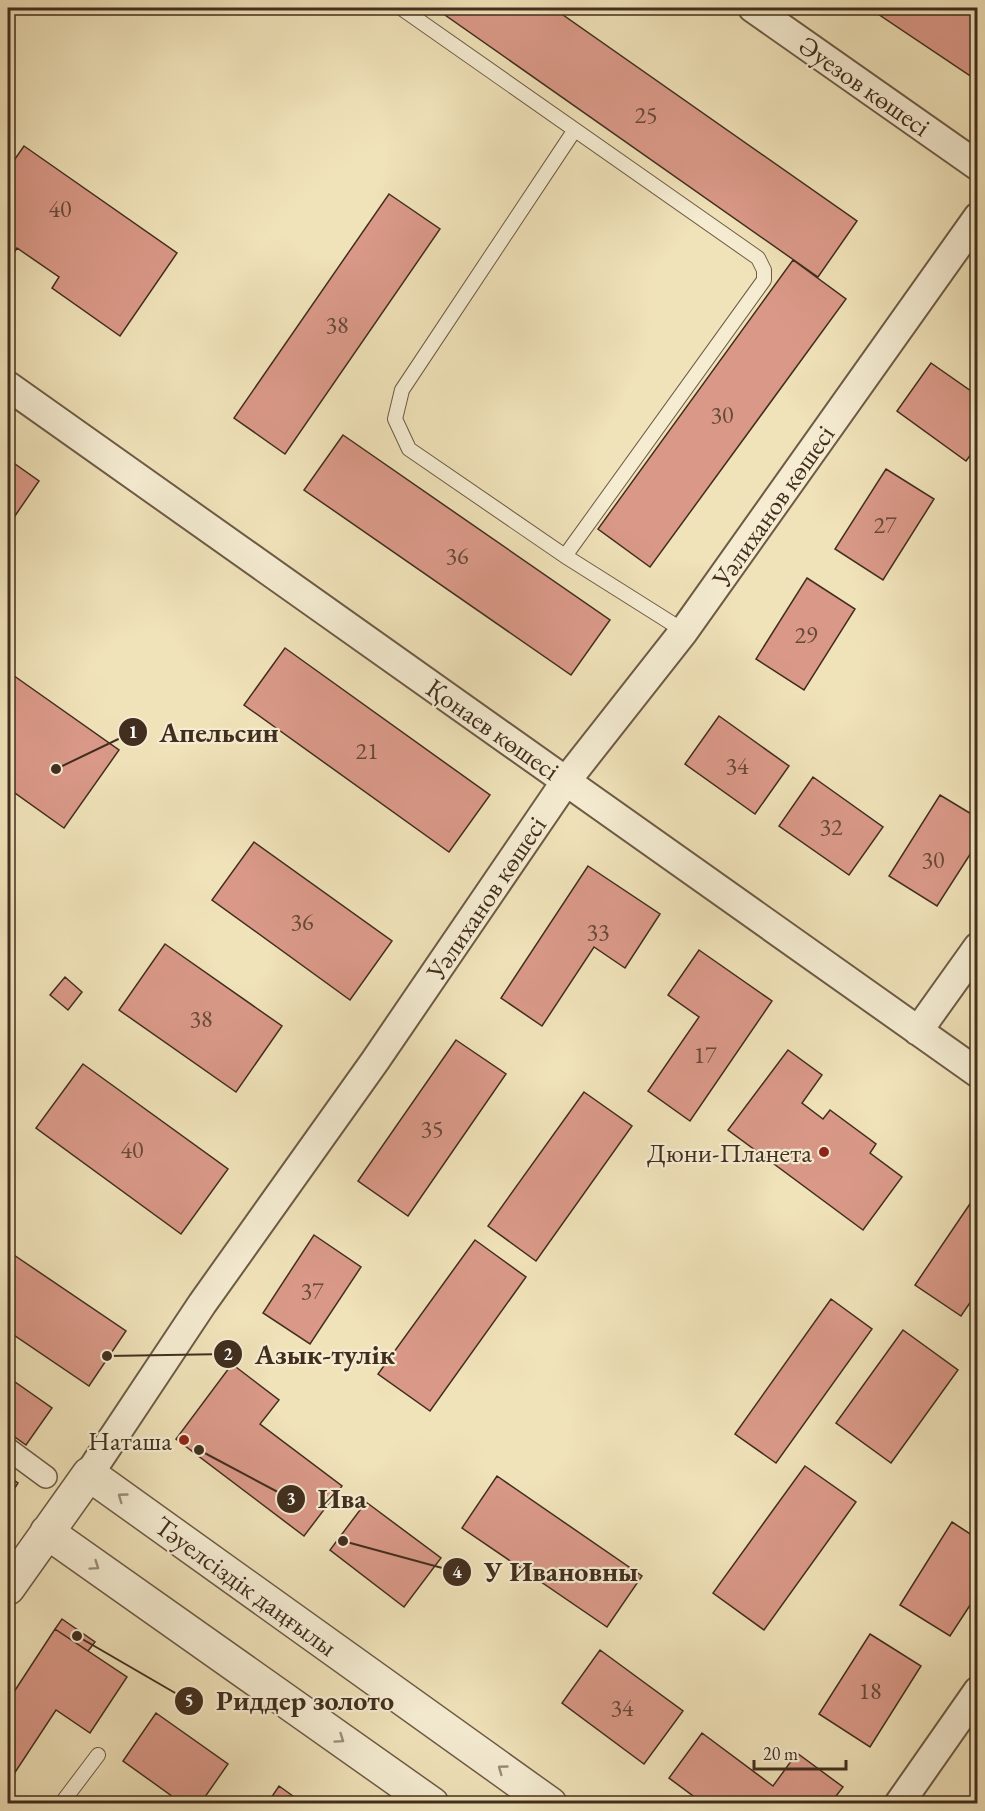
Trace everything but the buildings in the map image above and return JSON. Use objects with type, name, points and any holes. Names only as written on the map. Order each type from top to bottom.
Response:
[{"type":"street","name":"Әуезов көшесі","points":[[753,8],[978,166]]},
{"type":"street","name":"Уәлиханов көшесі","points":[[8,1588],[89,1474],[202,1304],[375,1061],[566,782],[684,631],[978,217]]},
{"type":"street","name":"Қонаев көшесі","points":[[8,386],[978,1073]]},
{"type":"street","points":[[918,1031],[978,946]]},
{"type":"street","points":[[8,1449],[46,1477]]},
{"type":"street","name":"Тәуелсіздік даңғылы","points":[[89,1474],[550,1803]]},
{"type":"street","points":[[47,1532],[432,1803]]},
{"type":"street","points":[[899,1803],[978,1691]]},
{"type":"lane","points":[[401,8],[758,258],[764,270],[764,280],[565,556]]},
{"type":"lane","points":[[574,131],[402,390],[395,419],[409,449],[565,556],[684,631]]},
{"type":"lane","points":[[61,1803],[98,1755]]},
{"type":"place","name":"Апельсин","points":[[56,769]]},
{"type":"place","name":"Дюни-Планета","points":[[824,1152]]},
{"type":"place","name":"Азык-тулiк","points":[[107,1356]]},
{"type":"place","name":"Наташа","points":[[184,1440]]},
{"type":"place","name":"Ива","points":[[199,1450]]},
{"type":"place","name":"У Ивановны","points":[[343,1541]]},
{"type":"place","name":"Риддер золото","points":[[77,1636]]}]
